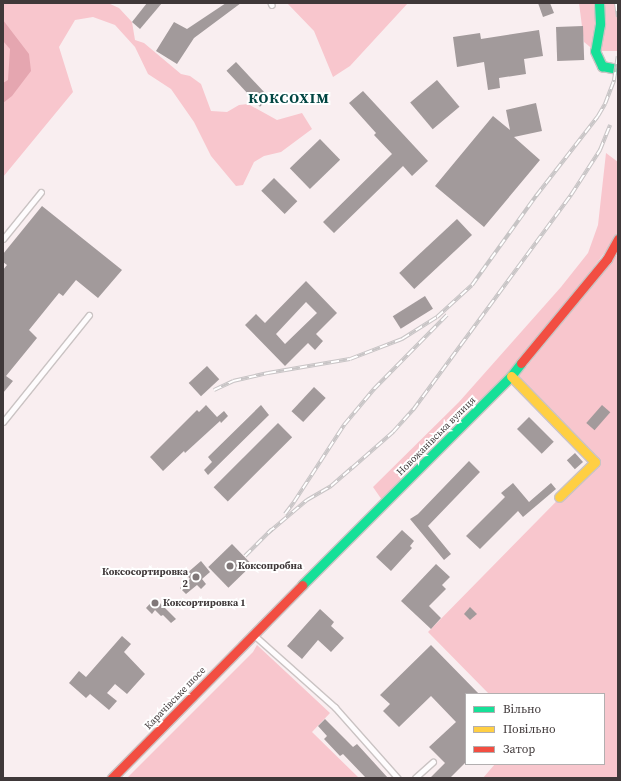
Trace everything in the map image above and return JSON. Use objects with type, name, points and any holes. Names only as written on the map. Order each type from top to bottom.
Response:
[{"type":"street","points":[[599,3],[600,24],[595,51],[602,66],[618,69]]},
{"type":"street","name":"Новожанівська вулиця","points":[[253,634],[512,376],[607,259],[618,239]]},
{"type":"street","points":[[512,376],[595,462],[559,497]]},
{"type":"street","name":"Карачівське шосе","points":[[112,778],[253,634]]},
{"type":"lane","points":[[3,239],[41,192]]},
{"type":"lane","points":[[3,422],[89,315]]},
{"type":"lane","points":[[253,634],[335,707],[398,778]]},
{"type":"lane","points":[[415,778],[433,762]]},
{"type":"shaded area","points":[[3,3],[108,3],[119,8],[132,22],[135,40],[144,43],[181,74],[190,76],[201,84],[211,111],[227,112],[239,105],[248,104],[277,120],[302,113],[312,129],[281,152],[264,156],[254,162],[243,185],[236,186],[211,156],[194,122],[171,89],[148,74],[135,47],[115,25],[93,17],[75,20],[59,47],[73,92],[3,177]]},
{"type":"shaded area","points":[[287,3],[408,3],[350,66],[333,77],[314,31]]},
{"type":"shaded area","points":[[579,3],[618,3],[618,51],[595,51],[584,42]]},
{"type":"shaded area","points":[[3,20],[29,54],[31,71],[12,96],[3,103],[3,83],[8,80],[10,49],[3,41]]},
{"type":"shaded area","points":[[606,153],[618,162],[618,235],[511,376],[382,500],[373,487],[459,402],[561,287],[588,253],[598,225]]},
{"type":"shaded area","points":[[618,254],[618,778],[483,778],[494,765],[605,765],[605,693],[488,693],[428,632],[595,462],[519,376]]},
{"type":"shaded area","points":[[257,645],[330,713],[312,732],[359,778],[127,778],[253,652]]},
{"type":"building","points":[[147,3],[162,3],[140,29],[132,22]]},
{"type":"building","points":[[226,3],[241,3],[194,38],[177,64],[156,51],[174,22],[187,29]]},
{"type":"building","points":[[538,3],[550,3],[554,13],[543,17]]},
{"type":"building","points":[[583,26],[584,60],[557,61],[556,27]]},
{"type":"building","points":[[539,30],[543,56],[524,59],[526,74],[499,78],[500,88],[488,90],[484,62],[457,67],[453,37],[480,33],[481,39]]},
{"type":"building","points":[[236,62],[269,98],[260,107],[226,71]]},
{"type":"building","points":[[437,80],[459,107],[433,129],[410,102]]},
{"type":"building","points":[[363,91],[428,161],[412,176],[403,166],[334,233],[323,222],[392,154],[374,135],[376,133],[349,103]]},
{"type":"building","points":[[536,103],[542,131],[514,137],[540,160],[484,227],[435,186],[493,116],[510,130],[506,110]]},
{"type":"building","points":[[320,139],[340,160],[310,189],[290,168]]},
{"type":"building","points":[[274,178],[297,201],[285,214],[261,191]]},
{"type":"building","points":[[42,206],[122,270],[98,298],[76,280],[63,296],[59,293],[29,330],[37,338],[6,376],[13,381],[3,393],[3,270],[7,265],[3,262],[3,254]]},
{"type":"building","points":[[457,219],[472,235],[414,289],[399,273]]},
{"type":"building","points":[[306,281],[337,313],[316,334],[323,341],[315,350],[308,343],[285,366],[245,325],[256,314],[265,323]],"holes":[[[306,302],[317,313],[285,344],[276,334]]]},
{"type":"building","points":[[425,296],[433,309],[401,329],[393,316]]},
{"type":"building","points":[[207,366],[219,379],[201,396],[189,383]]},
{"type":"building","points":[[314,387],[326,398],[303,422],[291,411]]},
{"type":"building","points":[[206,405],[217,417],[224,411],[228,416],[221,423],[220,421],[185,453],[184,451],[163,471],[150,457],[197,410],[199,412]]},
{"type":"building","points":[[261,405],[269,415],[208,475],[204,470],[212,462],[208,457]]},
{"type":"building","points":[[602,405],[610,412],[595,430],[586,423]]},
{"type":"building","points":[[529,417],[554,442],[542,454],[517,429]]},
{"type":"building","points":[[278,423],[292,437],[228,501],[214,487]]},
{"type":"building","points":[[575,453],[583,462],[575,469],[567,460]]},
{"type":"building","points":[[469,461],[480,472],[428,526],[451,554],[444,560],[410,519],[418,514]]},
{"type":"building","points":[[513,483],[529,502],[551,483],[556,489],[523,517],[518,511],[480,549],[466,536],[505,497],[501,493]]},
{"type":"building","points":[[402,530],[414,541],[410,546],[412,548],[391,571],[376,557]]},
{"type":"building","name":"Коксопробна","points":[[232,544],[252,565],[228,588],[208,567]]},
{"type":"building","name":"Коксосортировка 2","points":[[201,561],[210,572],[202,579],[206,584],[201,589],[197,585],[186,594],[180,588],[190,579],[186,574]]},
{"type":"building","points":[[436,564],[450,577],[442,585],[446,589],[429,606],[441,618],[431,629],[401,601]]},
{"type":"building","name":"Коксортировка 1","points":[[155,598],[176,619],[171,623],[155,610],[152,614],[146,608]]},
{"type":"building","points":[[470,607],[477,614],[470,620],[464,614]]},
{"type":"building","points":[[320,609],[334,622],[331,626],[344,638],[331,652],[318,640],[302,659],[287,646]]},
{"type":"building","points":[[122,636],[131,644],[124,652],[145,674],[127,694],[115,684],[107,693],[117,701],[109,710],[90,694],[86,698],[69,683],[79,671],[86,677]]},
{"type":"building","points":[[431,645],[478,693],[465,693],[465,763],[450,778],[430,778],[445,763],[429,747],[456,722],[431,696],[399,727],[383,711],[390,704],[380,695]]},
{"type":"building","points":[[325,719],[353,747],[357,744],[388,778],[366,778],[343,754],[340,756],[324,739],[327,736],[318,726]]},
{"type":"railway","points":[[616,3],[618,17]]},
{"type":"railway","points":[[214,390],[233,381],[268,373],[350,359],[402,339],[437,317],[472,285],[536,196],[598,116],[605,104],[614,80],[618,56]]},
{"type":"railway","points":[[268,533],[307,500],[331,486],[393,432],[413,410],[571,195],[600,150],[610,125]]},
{"type":"railway","points":[[285,514],[344,425],[374,389],[447,315]]},
{"type":"railway","points":[[245,556],[272,529]]},
{"type":"traffic: fast","points":[[599,3],[600,24],[595,51],[602,66],[618,69]]},
{"type":"traffic: fast","points":[[302,585],[511,376],[521,363]]},
{"type":"traffic: slow","points":[[511,376],[595,462],[559,497]]},
{"type":"traffic: jam","points":[[521,363],[607,259],[618,239]]},
{"type":"traffic: jam","points":[[112,778],[302,585]]},
{"type":"place","name":"Коксопробна","points":[[230,566]]},
{"type":"place","name":"Коксосортировка 2","points":[[196,577]]},
{"type":"place","name":"Коксортировка 1","points":[[155,603]]},
{"type":"district","name":"КОКСОХІМ","points":[[289,98]]}]
